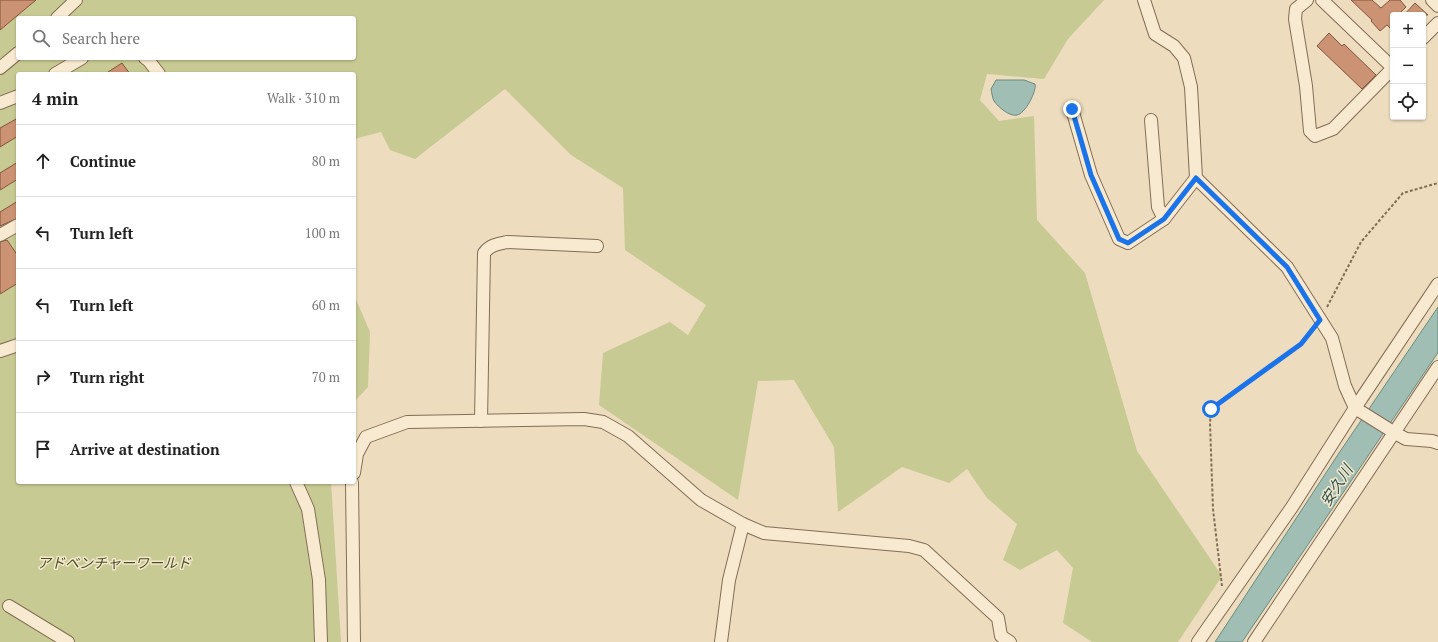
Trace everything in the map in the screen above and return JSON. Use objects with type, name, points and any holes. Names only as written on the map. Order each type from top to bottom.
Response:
[{"type":"street","points":[[59,16],[76,0]]},
{"type":"street","points":[[1072,109],[1091,175],[1119,239],[1128,243],[1164,219],[1196,178],[1191,87],[1184,58],[1174,46],[1156,34],[1144,0]]},
{"type":"street","points":[[1307,0],[1296,9],[1295,19],[1306,86],[1310,131],[1316,136],[1333,129],[1390,71]]},
{"type":"street","points":[[1322,0],[1390,65]]},
{"type":"street","points":[[1432,0],[1438,6]]},
{"type":"street","points":[[1426,35],[1438,23]]},
{"type":"street","points":[[0,68],[16,55]]},
{"type":"street","points":[[59,72],[79,60]]},
{"type":"street","points":[[149,60],[158,72]]},
{"type":"street","points":[[0,103],[16,97]]},
{"type":"street","points":[[1151,120],[1158,207],[1164,219]]},
{"type":"street","points":[[1196,178],[1287,267],[1332,338],[1345,386],[1356,408],[1395,434],[1406,439],[1432,441],[1438,443]]},
{"type":"street","points":[[0,235],[16,226]]},
{"type":"street","points":[[481,421],[484,253],[494,244],[507,242],[597,246]]},
{"type":"street","points":[[1198,642],[1292,507],[1438,284]]},
{"type":"street","points":[[0,351],[16,346]]},
{"type":"street","points":[[1254,642],[1395,434],[1438,367]]},
{"type":"street","points":[[356,460],[357,454],[366,437],[406,422],[584,420],[603,422],[628,436],[701,500],[742,524],[764,533],[909,546],[924,550],[998,618],[1001,636],[1010,642]]},
{"type":"street","points":[[297,484],[308,509],[319,580],[321,642]]},
{"type":"street","points":[[352,484],[354,642]]},
{"type":"street","points":[[721,642],[729,580],[742,524]]},
{"type":"street","points":[[9,606],[68,642]]},
{"type":"path","points":[[1224,605],[1213,509],[1210,423],[1211,409],[1301,344],[1320,320],[1361,242],[1403,193],[1438,183]]},
{"type":"green space","name":"アドベンチャーワールド","points":[[0,0],[1104,0],[1068,39],[1044,79],[987,74],[980,100],[999,121],[1034,116],[1037,220],[1085,273],[1137,451],[1222,576],[1178,642],[1092,642],[1063,623],[1073,568],[1057,550],[1020,570],[1003,560],[1017,524],[987,498],[967,469],[949,483],[902,467],[838,512],[834,447],[794,380],[758,381],[738,500],[599,405],[603,353],[670,322],[688,335],[706,305],[625,250],[623,188],[571,155],[505,89],[415,159],[390,150],[381,132],[356,138],[356,72],[16,72],[16,484],[331,484],[341,642],[0,642]]},
{"type":"green space","points":[[356,300],[370,332],[368,387],[356,400]]},
{"type":"water","points":[[996,80],[1024,80],[1035,84],[1030,102],[1020,114],[1014,115],[1008,113],[1001,109],[994,101],[991,89]]},
{"type":"water","name":"安久川","points":[[1438,307],[1437,354],[1242,642],[1215,642],[1339,453]]},
{"type":"building","points":[[0,0],[36,0],[16,16],[0,30]]},
{"type":"building","points":[[1351,0],[1372,0],[1381,8],[1390,0],[1400,0],[1406,7],[1401,12],[1390,12],[1390,28],[1387,25],[1380,31],[1371,21],[1372,20]]},
{"type":"building","points":[[1415,3],[1425,12],[1407,12]]},
{"type":"building","points":[[1329,33],[1342,46],[1344,44],[1376,75],[1362,89],[1317,46]]},
{"type":"building","points":[[122,63],[129,72],[108,72]]},
{"type":"building","points":[[16,119],[16,137],[0,147],[0,128]]},
{"type":"building","points":[[16,163],[16,180],[0,190],[0,173]]},
{"type":"building","points":[[16,202],[16,219],[0,226],[0,212]]},
{"type":"building","points":[[7,240],[16,253],[16,284],[0,294],[0,242]]},
{"type":"route","points":[[1072,109],[1091,175],[1119,239],[1128,243],[1164,219],[1196,178],[1287,267],[1320,320],[1301,344],[1211,409]]}]
